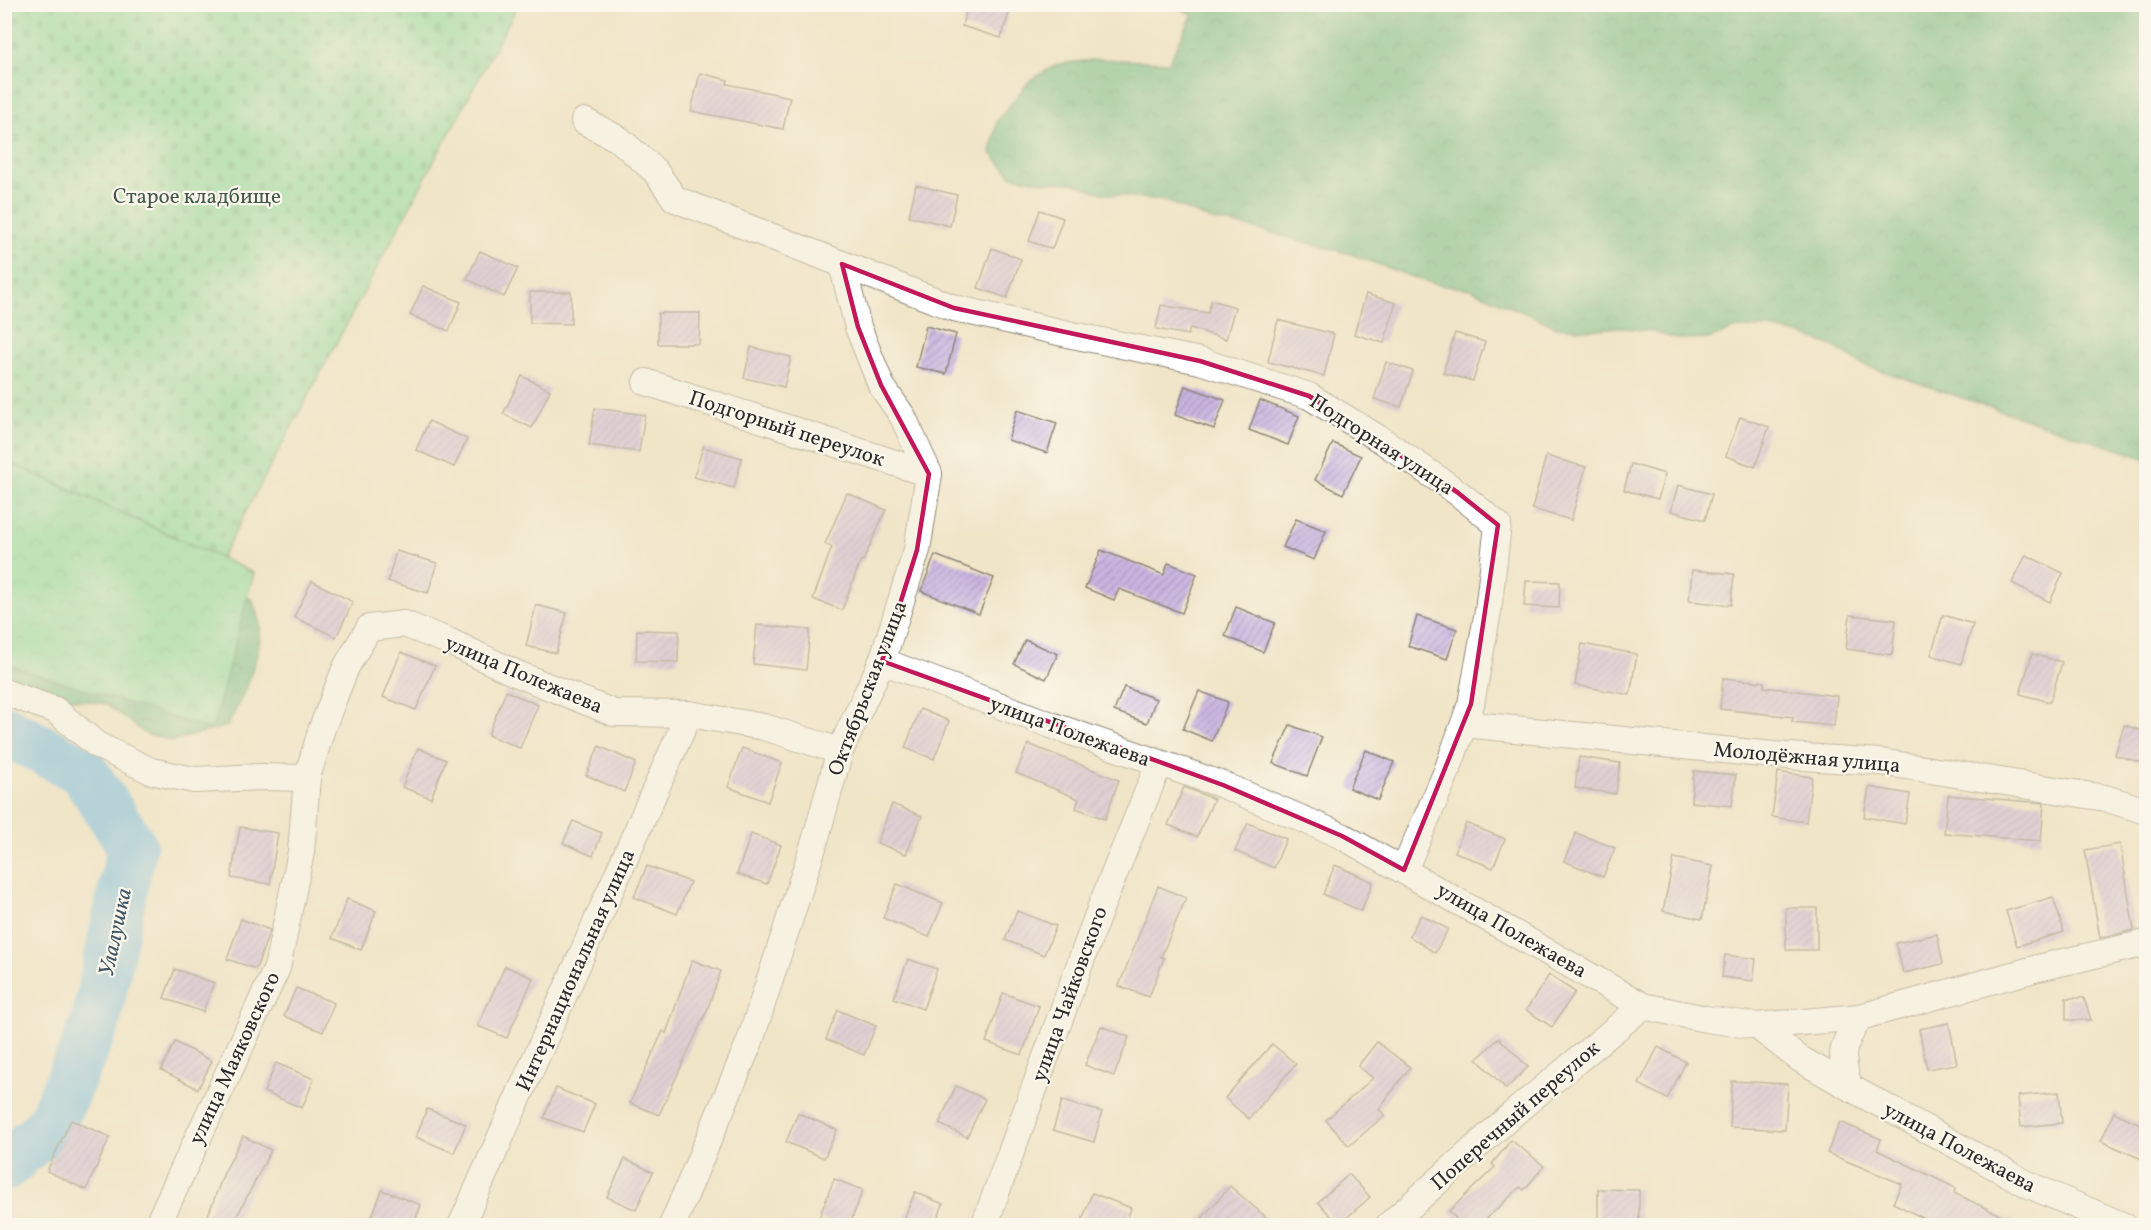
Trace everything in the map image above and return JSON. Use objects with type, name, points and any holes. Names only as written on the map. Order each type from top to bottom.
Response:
[{"type":"street","points":[[584,121],[620,140],[655,171],[675,199],[842,264],[858,327],[873,366],[881,385],[903,417],[929,474]]},
{"type":"street","name":"Подгорная улица","points":[[842,264],[954,308],[1200,361],[1309,396],[1383,441],[1457,492],[1498,525],[1488,611],[1471,704],[1447,771],[1404,870]]},
{"type":"street","name":"Подгорный переулок","points":[[646,382],[929,474]]},
{"type":"street","name":"Октябрьская улица","points":[[672,1226],[750,1041],[815,841],[840,751],[882,661],[917,550],[929,474]]},
{"type":"street","name":"улица Полежаева","points":[[307,778],[322,728],[346,667],[369,628],[404,624],[448,640],[515,673],[614,713],[689,714],[764,727],[840,751]]},
{"type":"street","name":"улица Полежаева","points":[[882,661],[1051,726],[1223,785],[1342,836],[1643,1006],[1706,1019],[1757,1026],[1800,1059],[1849,1087],[2029,1185],[2124,1226]]},
{"type":"street","points":[[4,692],[55,710],[97,744],[151,771],[194,780],[261,777],[307,778]]},
{"type":"street","name":"Интернациональная улица","points":[[461,1226],[689,714]]},
{"type":"street","name":"Молодёжная улица","points":[[1464,724],[1773,755],[1881,762],[2105,798],[2146,811]]},
{"type":"street","name":"улица Чайковского","points":[[984,1226],[1100,909],[1160,764]]},
{"type":"street","name":"улица Маяковского","points":[[157,1226],[278,968],[301,852],[307,778]]},
{"type":"street","points":[[1757,1026],[1860,1017],[2038,968],[2146,944]]},
{"type":"street","name":"Поперечный переулок","points":[[1388,1226],[1515,1112],[1643,1006]]},
{"type":"street","points":[[1849,1087],[1842,1054],[1845,1041],[1860,1017]]},
{"type":"highlighted area","points":[[842,264],[954,308],[1200,361],[1309,396],[1457,492],[1498,525],[1471,704],[1404,870],[1342,836],[1223,785],[882,661],[917,550],[929,474],[881,385],[858,327]]},
{"type":"green space","name":"Старое кладбище","points":[[5,5],[518,5],[221,558],[5,460]]},
{"type":"green space","points":[[1168,5],[2146,5],[2146,461],[2144,458],[1861,364],[1833,346],[1799,334],[1769,328],[1737,328],[1709,339],[1677,339],[1650,331],[1619,327],[1589,330],[1557,327],[1470,289],[1439,285],[1351,254],[1252,228],[1211,220],[1165,201],[1102,193],[1073,183],[1044,182],[1012,176],[991,153],[997,121],[1030,80],[1058,64],[1100,59],[1169,62],[1193,14]]},
{"type":"green space","points":[[15,465],[254,573],[212,730],[5,664],[5,494]]},
{"type":"green space","points":[[225,593],[252,599],[260,625],[255,663],[227,726],[174,741],[147,735],[106,704],[28,692],[5,684],[4,618]]},
{"type":"building","points":[[968,4],[1012,4],[1001,38],[962,26]]},
{"type":"building","points":[[700,73],[728,80],[727,84],[790,97],[783,129],[691,111]]},
{"type":"building","points":[[916,185],[957,195],[950,226],[909,216]]},
{"type":"building","points":[[1040,210],[1063,218],[1052,249],[1029,241]]},
{"type":"building","points":[[992,248],[1021,259],[1007,298],[978,288]]},
{"type":"building","points":[[480,251],[518,268],[504,297],[467,279]]},
{"type":"building","points":[[423,286],[461,302],[449,331],[410,315]]},
{"type":"building","points":[[530,292],[571,292],[571,324],[530,323]]},
{"type":"building","points":[[1366,294],[1396,303],[1384,343],[1354,334]]},
{"type":"building","points":[[1211,300],[1235,307],[1226,339],[1190,328],[1188,335],[1156,329],[1161,305],[1208,313]]},
{"type":"building","points":[[658,313],[700,313],[699,344],[658,344]]},
{"type":"building","points":[[1278,320],[1334,334],[1324,376],[1268,362]]},
{"type":"building","points":[[926,326],[956,334],[946,374],[916,367]]},
{"type":"building","points":[[1455,333],[1485,342],[1473,381],[1443,373]]},
{"type":"building","points":[[751,347],[791,357],[784,387],[744,378]]},
{"type":"building","points":[[1386,362],[1413,371],[1401,407],[1374,399]]},
{"type":"building","points":[[522,376],[550,390],[532,428],[503,414]]},
{"type":"building","points":[[1185,386],[1225,400],[1214,429],[1175,415]]},
{"type":"building","points":[[1260,400],[1299,416],[1288,445],[1249,430]]},
{"type":"building","points":[[595,408],[645,415],[639,452],[589,445]]},
{"type":"building","points":[[1017,410],[1057,423],[1047,453],[1008,440]]},
{"type":"building","points":[[1740,417],[1769,427],[1755,467],[1726,456]]},
{"type":"building","points":[[429,421],[467,439],[454,467],[416,450]]},
{"type":"building","points":[[1333,443],[1361,456],[1343,494],[1315,480]]},
{"type":"building","points":[[703,447],[742,458],[734,488],[694,477]]},
{"type":"building","points":[[1546,456],[1586,467],[1571,520],[1532,509]]},
{"type":"building","points":[[1631,464],[1665,474],[1658,499],[1624,490]]},
{"type":"building","points":[[1678,485],[1712,494],[1705,520],[1671,511]]},
{"type":"building","points":[[847,493],[886,510],[863,561],[861,560],[842,610],[813,599],[832,547],[825,544]]},
{"type":"building","points":[[1296,519],[1326,531],[1314,560],[1283,547]]},
{"type":"building","points":[[1101,550],[1164,575],[1168,563],[1197,574],[1182,613],[1119,589],[1114,600],[1085,588]]},
{"type":"building","points":[[396,551],[437,563],[428,593],[388,581]]},
{"type":"building","points":[[935,555],[994,578],[979,614],[921,591]]},
{"type":"building","points":[[2026,555],[2063,573],[2050,602],[2012,583]]},
{"type":"building","points":[[1692,570],[1734,574],[1731,605],[1689,601]]},
{"type":"building","points":[[312,581],[353,602],[336,637],[294,617]]},
{"type":"building","points":[[1526,581],[1560,582],[1559,608],[1524,606]]},
{"type":"building","points":[[536,605],[567,613],[556,653],[526,646]]},
{"type":"building","points":[[1236,607],[1275,623],[1263,652],[1225,636]]},
{"type":"building","points":[[1850,615],[1896,620],[1892,655],[1846,649]]},
{"type":"building","points":[[1943,615],[1973,624],[1961,664],[1931,655]]},
{"type":"building","points":[[1417,616],[1457,629],[1447,659],[1408,646]]},
{"type":"building","points":[[757,625],[810,630],[806,670],[753,664]]},
{"type":"building","points":[[637,630],[679,631],[678,662],[636,661]]},
{"type":"building","points":[[1025,640],[1058,654],[1046,679],[1014,664]]},
{"type":"building","points":[[1582,644],[1637,654],[1630,695],[1575,685]]},
{"type":"building","points":[[401,652],[435,666],[416,710],[383,697]]},
{"type":"building","points":[[2032,654],[2062,662],[2050,702],[2020,694]]},
{"type":"building","points":[[1723,678],[1764,682],[1764,687],[1837,696],[1834,726],[1792,722],[1793,717],[1720,709]]},
{"type":"building","points":[[1124,687],[1156,699],[1147,723],[1114,711]]},
{"type":"building","points":[[506,691],[538,705],[520,748],[488,735]]},
{"type":"building","points":[[1199,691],[1228,702],[1212,741],[1183,729]]},
{"type":"building","points":[[920,709],[949,721],[934,759],[905,748]]},
{"type":"building","points":[[1290,725],[1322,737],[1307,776],[1273,763]]},
{"type":"building","points":[[2124,725],[2146,732],[2146,764],[2115,755]]},
{"type":"building","points":[[1028,744],[1119,780],[1105,819],[1076,808],[1079,799],[1016,773]]},
{"type":"building","points":[[599,746],[636,763],[624,792],[586,775]]},
{"type":"building","points":[[418,748],[446,760],[431,798],[402,787]]},
{"type":"building","points":[[742,748],[782,763],[768,802],[728,787]]},
{"type":"building","points":[[1366,750],[1394,762],[1378,800],[1349,788]]},
{"type":"building","points":[[1579,757],[1620,763],[1616,794],[1575,788]]},
{"type":"building","points":[[1694,771],[1736,775],[1732,806],[1691,802]]},
{"type":"building","points":[[1778,772],[1812,777],[1806,822],[1772,817]]},
{"type":"building","points":[[1184,787],[1214,799],[1197,837],[1168,825]]},
{"type":"building","points":[[1869,787],[1910,794],[1905,824],[1864,817]]},
{"type":"building","points":[[1948,795],[2044,803],[2041,841],[1944,833]]},
{"type":"building","points":[[892,804],[922,816],[906,854],[877,843]]},
{"type":"building","points":[[573,821],[602,833],[593,856],[563,843]]},
{"type":"building","points":[[1248,823],[1286,839],[1274,868],[1235,851]]},
{"type":"building","points":[[1466,823],[1505,839],[1493,868],[1455,852]]},
{"type":"building","points":[[240,827],[278,833],[270,884],[231,878]]},
{"type":"building","points":[[1576,833],[1615,848],[1603,877],[1564,861]]},
{"type":"building","points":[[751,834],[781,845],[767,884],[737,874]]},
{"type":"building","points":[[2120,844],[2134,930],[2100,938],[2085,850]]},
{"type":"building","points":[[1674,858],[1713,866],[1702,919],[1663,911]]},
{"type":"building","points":[[1335,865],[1373,882],[1361,911],[1323,894]]},
{"type":"building","points":[[647,866],[690,882],[677,914],[634,897]]},
{"type":"building","points":[[897,884],[943,903],[929,937],[883,918]]},
{"type":"building","points":[[1158,886],[1186,898],[1161,957],[1164,958],[1149,997],[1119,986]]},
{"type":"building","points":[[2053,897],[2064,932],[2017,946],[2006,911]]},
{"type":"building","points":[[347,899],[376,911],[361,950],[332,938]]},
{"type":"building","points":[[1786,908],[1817,908],[1817,950],[1786,950]]},
{"type":"building","points":[[1017,911],[1056,926],[1044,955],[1005,940]]},
{"type":"building","points":[[1421,915],[1448,929],[1435,953],[1409,936]]},
{"type":"building","points":[[241,919],[270,930],[256,969],[227,959]]},
{"type":"building","points":[[1937,934],[1943,964],[1903,973],[1896,943]]},
{"type":"building","points":[[1725,955],[1756,959],[1753,981],[1722,977]]},
{"type":"building","points":[[908,959],[937,969],[923,1009],[894,998]]},
{"type":"building","points":[[692,960],[721,971],[707,1010],[659,1115],[630,1103],[663,1031],[666,1033]]},
{"type":"building","points":[[505,966],[533,978],[507,1038],[478,1026]]},
{"type":"building","points":[[175,969],[214,983],[203,1012],[164,998]]},
{"type":"building","points":[[1549,975],[1575,992],[1552,1027],[1526,1010]]},
{"type":"building","points":[[296,988],[334,1003],[323,1032],[284,1016]]},
{"type":"building","points":[[1003,993],[1039,1006],[1022,1055],[986,1042]]},
{"type":"building","points":[[2066,998],[2084,998],[2091,1020],[2066,1020]]},
{"type":"building","points":[[838,1010],[876,1026],[864,1055],[826,1039]]},
{"type":"building","points":[[1949,1023],[1957,1064],[1927,1069],[1919,1029]]},
{"type":"building","points":[[1101,1026],[1129,1037],[1114,1076],[1085,1065]]},
{"type":"building","points":[[1499,1038],[1528,1067],[1506,1089],[1477,1059]]},
{"type":"building","points":[[175,1042],[212,1061],[198,1089],[161,1070]]},
{"type":"building","points":[[1377,1042],[1410,1067],[1379,1109],[1385,1115],[1349,1146],[1326,1120],[1373,1078],[1358,1066]]},
{"type":"building","points":[[1272,1044],[1296,1064],[1249,1119],[1225,1098]]},
{"type":"building","points":[[1658,1047],[1686,1062],[1667,1099],[1639,1084]]},
{"type":"building","points":[[276,1063],[314,1079],[302,1108],[264,1092]]},
{"type":"building","points":[[1732,1081],[1788,1084],[1785,1130],[1730,1127]]},
{"type":"building","points":[[956,1086],[985,1099],[967,1137],[939,1124]]},
{"type":"building","points":[[556,1088],[595,1104],[583,1132],[544,1118]]},
{"type":"building","points":[[2059,1092],[2062,1123],[2021,1127],[2018,1096]]},
{"type":"building","points":[[1062,1101],[1102,1112],[1094,1142],[1053,1130]]},
{"type":"building","points":[[427,1109],[466,1124],[454,1153],[416,1137]]},
{"type":"building","points":[[2114,1112],[2146,1127],[2146,1161],[2101,1141]]},
{"type":"building","points":[[798,1113],[837,1130],[824,1158],[786,1142]]},
{"type":"building","points":[[71,1120],[110,1137],[86,1190],[47,1171]]},
{"type":"building","points":[[1840,1122],[1881,1139],[1877,1150],[1956,1188],[1954,1193],[2023,1226],[1939,1226],[1893,1203],[1902,1184],[1827,1153]]},
{"type":"building","points":[[243,1136],[271,1150],[232,1226],[204,1226],[224,1173]]},
{"type":"building","points":[[1511,1140],[1544,1166],[1524,1190],[1520,1187],[1479,1226],[1463,1226],[1449,1211],[1495,1167],[1492,1164]]},
{"type":"building","points":[[625,1159],[653,1172],[636,1210],[607,1197]]},
{"type":"building","points":[[1349,1174],[1370,1197],[1339,1225],[1318,1202]]},
{"type":"building","points":[[834,1179],[863,1190],[849,1226],[839,1226],[819,1218]]},
{"type":"building","points":[[1230,1186],[1276,1226],[1195,1226]]},
{"type":"building","points":[[1598,1189],[1639,1190],[1639,1221],[1598,1221]]},
{"type":"building","points":[[382,1190],[421,1205],[413,1226],[387,1226],[371,1219]]},
{"type":"building","points":[[915,1192],[943,1204],[935,1226],[901,1226]]},
{"type":"building","points":[[1092,1193],[1131,1208],[1125,1226],[1080,1226]]},
{"type":"waterway","name":"Улалушка","points":[[4,730],[83,771],[132,846],[95,1024],[50,1126],[4,1167]]}]
